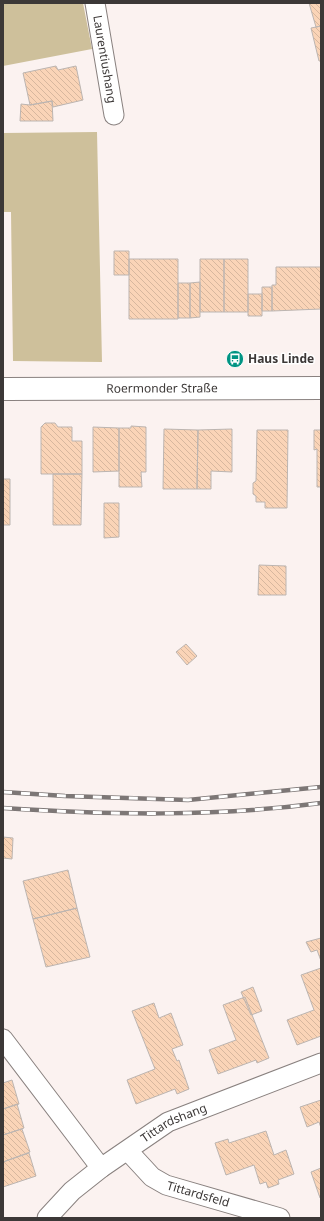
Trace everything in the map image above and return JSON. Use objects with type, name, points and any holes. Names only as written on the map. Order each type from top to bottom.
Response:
[{"type":"main road","name":"Roermonder Straße","points":[[3,389],[321,388]]},
{"type":"street","name":"Laurentiushang","points":[[95,3],[114,115]]},
{"type":"street","points":[[3,1039],[101,1168]]},
{"type":"street","name":"Tittardshang","points":[[47,1218],[72,1191],[101,1168],[128,1151],[168,1122],[321,1063]]},
{"type":"street","name":"Tittardsfeld","points":[[128,1151],[152,1177],[166,1185],[280,1218]]},
{"type":"shaded area","points":[[83,3],[92,49],[3,66],[3,4]]},
{"type":"shaded area","points":[[97,132],[102,362],[13,361],[11,212],[3,212],[3,133]]},
{"type":"building","points":[[309,3],[321,3],[321,26],[316,27]]},
{"type":"building","points":[[321,26],[321,61],[319,61],[311,28]]},
{"type":"building","points":[[56,66],[58,70],[76,66],[83,100],[53,107],[52,101],[30,105],[23,73]]},
{"type":"building","points":[[52,101],[53,121],[20,121],[21,104],[30,105]]},
{"type":"building","points":[[114,251],[129,251],[129,275],[114,275]]},
{"type":"building","points":[[129,259],[178,259],[178,319],[129,319]]},
{"type":"building","points":[[200,259],[224,259],[224,312],[200,312]]},
{"type":"building","points":[[224,259],[248,259],[248,312],[224,312]]},
{"type":"building","points":[[276,267],[321,267],[321,309],[272,311],[272,285],[276,285]]},
{"type":"building","points":[[200,282],[200,317],[190,318],[190,283]]},
{"type":"building","points":[[178,283],[190,283],[190,318],[178,318]]},
{"type":"building","points":[[262,287],[272,287],[272,311],[262,311]]},
{"type":"building","points":[[248,294],[262,294],[262,316],[248,316]]},
{"type":"building","points":[[45,423],[55,423],[58,427],[72,427],[72,441],[82,441],[82,474],[41,474],[41,427]]},
{"type":"building","points":[[131,426],[146,427],[146,472],[141,472],[142,487],[119,487],[119,428],[131,428]]},
{"type":"building","points":[[93,427],[119,428],[119,471],[93,472]]},
{"type":"building","points":[[164,429],[198,430],[197,489],[163,489]]},
{"type":"building","points":[[232,429],[232,472],[211,471],[211,489],[197,489],[198,430]]},
{"type":"building","points":[[257,430],[288,430],[287,508],[265,508],[265,502],[256,502],[256,496],[253,494],[253,483],[256,481]]},
{"type":"building","points":[[314,430],[321,430],[321,487],[317,487],[317,449],[314,450]]},
{"type":"building","points":[[53,474],[82,474],[81,525],[53,525]]},
{"type":"building","points":[[3,479],[10,479],[10,525],[3,525]]},
{"type":"building","points":[[104,503],[119,503],[119,537],[104,538]]},
{"type":"building","points":[[259,565],[286,566],[286,595],[258,595]]},
{"type":"building","points":[[186,644],[197,656],[187,665],[176,652]]},
{"type":"building","points":[[3,837],[13,838],[12,859],[3,858]]},
{"type":"building","points":[[68,870],[77,908],[33,919],[23,881]]},
{"type":"building","points":[[77,908],[90,957],[46,967],[33,919]]},
{"type":"building","points":[[321,938],[321,961],[317,950],[311,952],[306,942]]},
{"type":"building","points":[[321,968],[321,1036],[297,1045],[287,1020],[314,1010],[301,975]]},
{"type":"building","points":[[253,987],[262,1011],[251,1015],[241,992]]},
{"type":"building","points":[[245,997],[269,1058],[257,1063],[256,1060],[218,1074],[209,1050],[236,1040],[223,1005]]},
{"type":"building","points":[[154,1003],[159,1018],[171,1013],[183,1045],[172,1049],[177,1061],[179,1060],[189,1089],[177,1094],[175,1089],[136,1104],[127,1080],[155,1069],[132,1011]]},
{"type":"building","points":[[12,1080],[19,1104],[3,1109],[3,1083]]},
{"type":"building","points":[[321,1100],[321,1128],[319,1122],[307,1127],[300,1107]]},
{"type":"building","points":[[17,1104],[24,1128],[3,1135],[3,1109]]},
{"type":"building","points":[[22,1129],[30,1152],[3,1162],[3,1135]]},
{"type":"building","points":[[266,1131],[274,1155],[286,1150],[294,1174],[278,1180],[279,1184],[268,1188],[266,1182],[260,1184],[254,1165],[226,1175],[215,1143],[228,1139],[229,1143]]},
{"type":"building","points":[[29,1153],[36,1176],[3,1187],[3,1162]]},
{"type":"building","points":[[321,1168],[321,1198],[320,1198],[311,1172]]},
{"type":"railway","points":[[3,792],[65,796],[188,800],[321,787]]},
{"type":"railway","points":[[3,808],[83,812],[202,813],[282,808],[321,803]]},
{"type":"place","name":"Haus Linde","points":[[235,359]]}]
